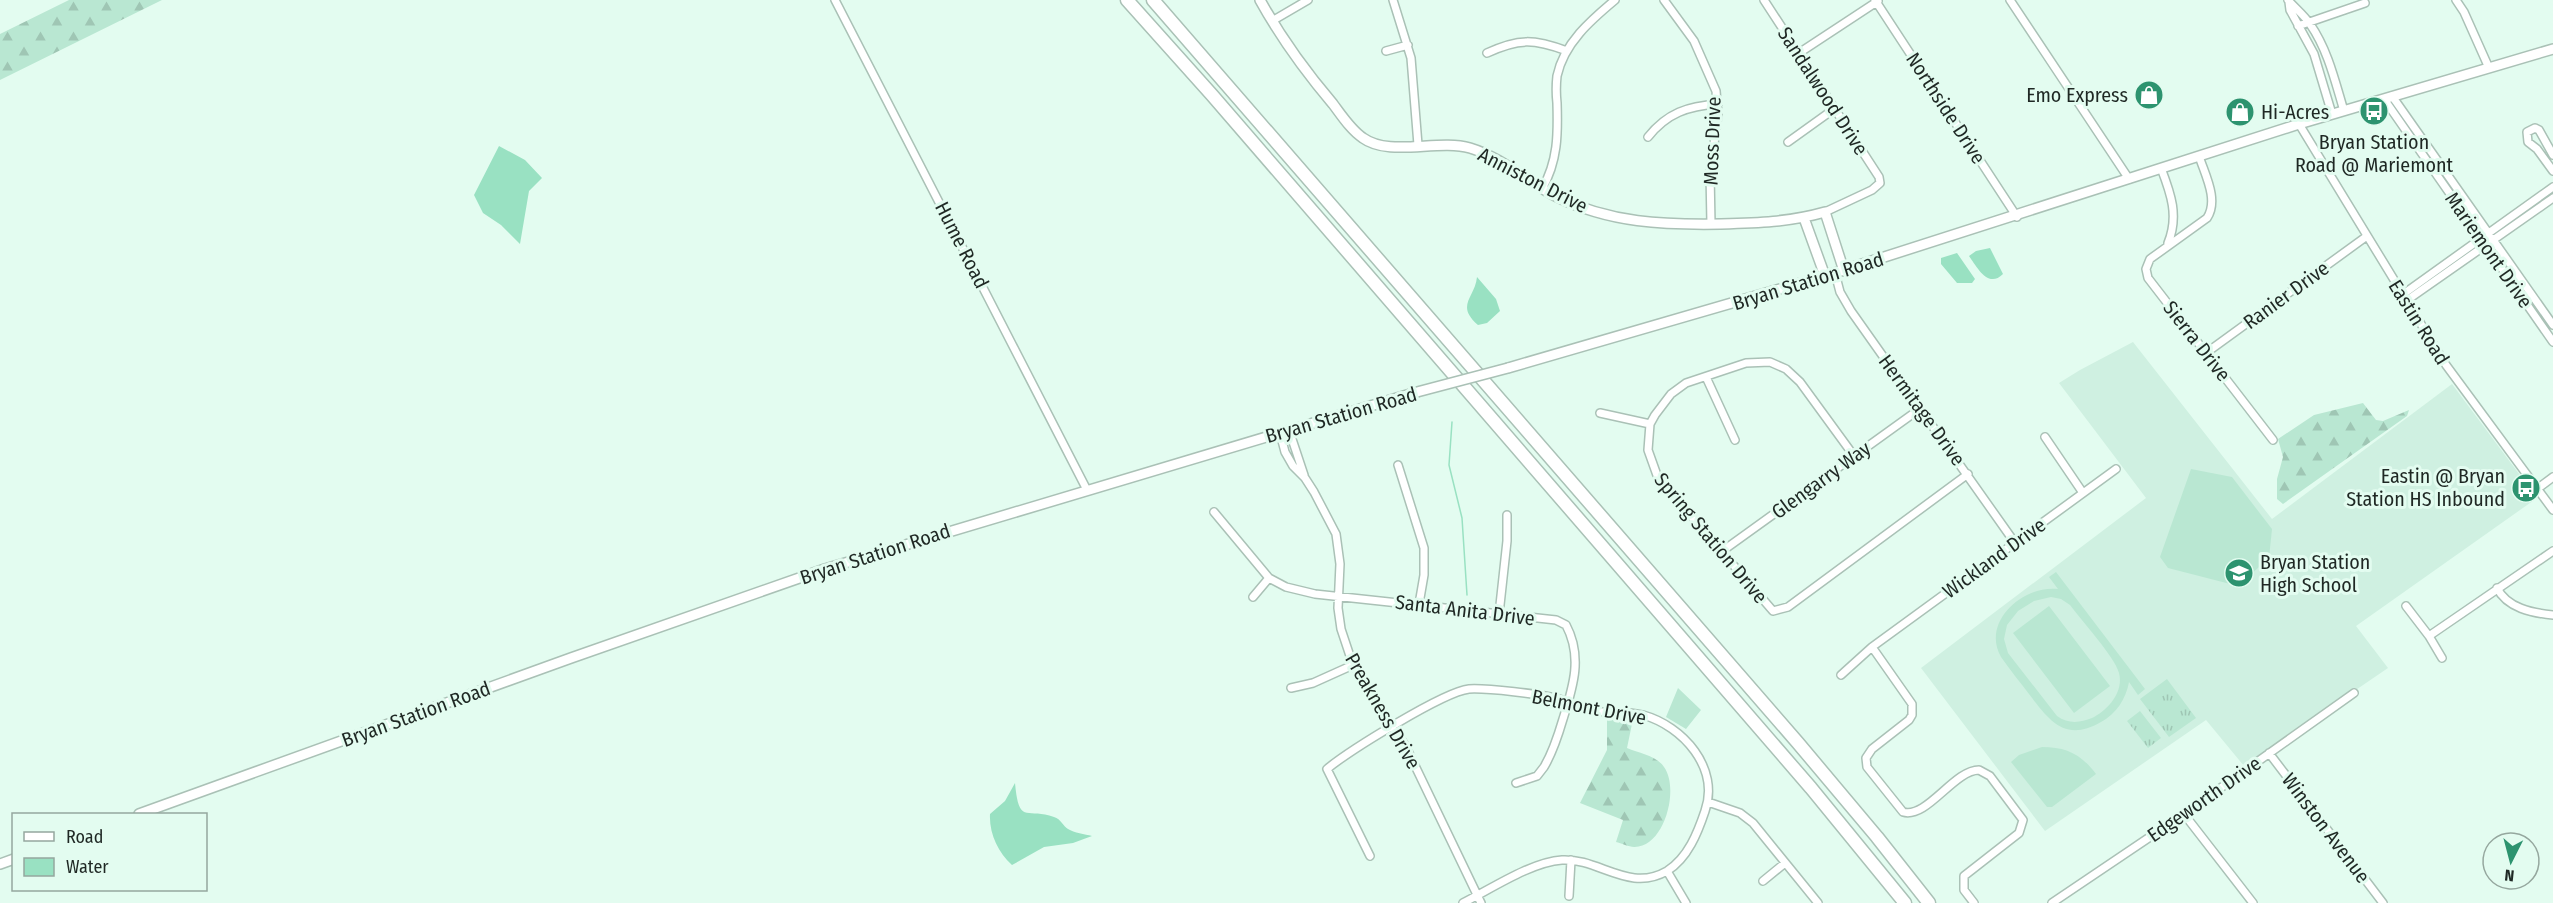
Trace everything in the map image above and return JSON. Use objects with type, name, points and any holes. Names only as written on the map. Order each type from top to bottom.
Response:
[{"type":"highway","points":[[1127,0],[1811,788],[1905,903]]},
{"type":"highway","points":[[1153,0],[1798,743],[1929,903]]},
{"type":"main road","name":"Anniston Drive","points":[[1260,0],[1293,55],[1364,139],[1382,146],[1446,144],[1470,148],[1509,165],[1542,189],[1574,205],[1627,220],[1660,225],[1775,222],[1825,212]]},
{"type":"main road","name":"Bryan Station Road","points":[[142,813],[707,609],[874,553],[1418,392],[1840,272],[2017,217],[2299,124],[2553,49]]},
{"type":"main road","points":[[1825,212],[1840,272]]},
{"type":"main road","points":[[1804,218],[1825,276]]},
{"type":"street","name":"Hume Road","points":[[835,0],[1087,490]]},
{"type":"street","points":[[1272,21],[1308,0]]},
{"type":"street","points":[[1393,0],[1408,45],[1414,77],[1418,145]]},
{"type":"street","points":[[1542,189],[1556,156],[1557,77],[1568,51],[1587,24],[1615,0]]},
{"type":"street","name":"Moss Drive","points":[[1664,0],[1698,47],[1712,80],[1718,104],[1710,173],[1711,224]]},
{"type":"street","name":"Sandalwood Drive","points":[[1764,0],[1879,177],[1880,183]]},
{"type":"street","points":[[2010,0],[2129,179]]},
{"type":"street","points":[[2456,0],[2464,12],[2489,68]]},
{"type":"street","points":[[1799,53],[1877,1]]},
{"type":"street","name":"Northside Drive","points":[[1877,1],[2017,217]]},
{"type":"street","points":[[2288,1],[2309,22],[2325,50],[2343,111]]},
{"type":"street","points":[[2288,1],[2317,62],[2332,114]]},
{"type":"street","points":[[2298,26],[2365,3]]},
{"type":"street","points":[[1487,53],[1510,43],[1528,41],[1568,51]]},
{"type":"street","points":[[1386,51],[1408,45]]},
{"type":"street","name":"Mariemont Drive","points":[[2388,98],[2494,240],[2553,325]]},
{"type":"street","name":"Mariemont Drive","points":[[2388,98],[2480,238],[2553,342]]},
{"type":"street","points":[[1648,137],[1660,123],[1676,112],[1687,108],[1718,104]]},
{"type":"street","points":[[1788,142],[1834,109]]},
{"type":"street","name":"Eastin Road","points":[[2299,124],[2446,365],[2553,510]]},
{"type":"street","points":[[2553,155],[2539,130],[2535,128],[2527,132],[2528,142],[2537,149],[2553,171]]},
{"type":"street","name":"Sierra Drive","points":[[2199,156],[2212,198],[2212,209],[2206,218],[2168,243],[2147,263],[2148,278],[2272,440]]},
{"type":"street","points":[[2161,168],[2174,207],[2174,222],[2168,243]]},
{"type":"street","name":"Anniston Drive","points":[[1825,212],[1865,194],[1880,183]]},
{"type":"street","points":[[2404,298],[2480,238],[2553,187]]},
{"type":"street","points":[[2404,298],[2486,246],[2553,198]]},
{"type":"street","name":"Ranier Drive","points":[[2206,353],[2367,236]]},
{"type":"street","name":"Hermitage Drive","points":[[1840,272],[1840,292],[1847,304],[2016,543]]},
{"type":"street","points":[[1600,413],[1650,424],[1671,394],[1686,383],[1752,362],[1770,362],[1782,366],[1800,382],[1854,456]]},
{"type":"street","points":[[1706,377],[1735,440]]},
{"type":"street","name":"Glengarry Way","points":[[1721,552],[1921,408]]},
{"type":"street","name":"Spring Station Drive","points":[[1650,424],[1648,450],[1658,478],[1771,610],[1778,611],[1788,606],[1968,474]]},
{"type":"street","name":"Preakness Drive","points":[[1285,431],[1305,478],[1328,514],[1336,534],[1340,564],[1338,608],[1341,629],[1353,665],[1406,747],[1480,899]]},
{"type":"street","points":[[2045,437],[2083,493]]},
{"type":"street","points":[[1398,465],[1424,548],[1424,575],[1419,604]]},
{"type":"street","name":"Wickland Drive","points":[[1841,675],[1872,647],[2116,469]]},
{"type":"street","points":[[2537,489],[2553,477]]},
{"type":"street","name":"Santa Anita Drive","points":[[1214,512],[1269,578],[1300,591],[1556,620],[1566,625],[1573,648],[1576,671],[1568,702],[1544,767],[1537,776],[1516,783]]},
{"type":"street","points":[[1499,614],[1507,541],[1507,514]]},
{"type":"street","points":[[2429,636],[2553,551]]},
{"type":"street","points":[[1253,597],[1269,578]]},
{"type":"street","points":[[2497,588],[2509,604],[2553,615]]},
{"type":"street","points":[[2406,606],[2429,636],[2442,658]]},
{"type":"street","points":[[1872,647],[1912,704],[1912,715],[1909,720],[1872,749],[1866,758],[1867,767],[1903,812],[1917,811],[1967,774],[1980,770],[1990,776],[2023,820],[2019,833],[1964,876],[1964,890],[1974,903]]},
{"type":"street","points":[[1291,688],[1313,683],[1353,665]]},
{"type":"street","name":"Belmont Drive","points":[[1370,856],[1327,769],[1392,727],[1449,695],[1469,689],[1548,697],[1595,711],[1644,715],[1676,732],[1691,745],[1701,760],[1707,780],[1708,802],[1692,843],[1684,855],[1667,871]]},
{"type":"street","name":"Edgeworth Drive","points":[[2052,903],[2184,814],[2354,693]]},
{"type":"street","name":"Winston Avenue","points":[[2269,753],[2383,903]]},
{"type":"street","points":[[1708,802],[1740,813],[1753,823],[1818,903]]},
{"type":"street","points":[[2184,814],[2253,903]]},
{"type":"street","points":[[1569,896],[1571,860]]},
{"type":"street","points":[[1462,903],[1480,899],[1534,867],[1553,861],[1571,860],[1584,862],[1617,876],[1642,878],[1667,871],[1686,903]]},
{"type":"street","points":[[1763,880],[1785,863]]},
{"type":"shaded area","name":"Bryan Station High School","points":[[2133,342],[2272,519],[2452,384],[2537,498],[2356,626],[2388,668],[2244,766],[2206,720],[2045,831],[1921,668],[2146,498],[2059,383]]},
{"type":"green space","points":[[69,0],[162,0],[0,80],[0,34]]},
{"type":"green space","points":[[2363,403],[2376,420],[2383,421],[2409,410],[2407,416],[2283,504],[2277,499],[2277,479],[2283,457],[2278,439],[2314,415]]},
{"type":"green space","points":[[2191,469],[2232,477],[2272,529],[2269,558],[2238,586],[2168,568],[2160,557]]},
{"type":"green space","points":[[2056,572],[2145,689],[2138,695],[2129,682],[2123,700],[2116,710],[2106,719],[2088,728],[2068,729],[2051,720],[2004,662],[1996,644],[2001,619],[2009,608],[2032,593],[2045,589],[2058,589],[2049,577]],"holes":[[[2051,597],[2061,599],[2070,605],[2097,639],[2119,673],[2119,687],[2109,705],[2092,718],[2079,722],[2057,716],[2008,653],[2004,639],[2007,625],[2018,611],[2034,601]]]},
{"type":"green space","points":[[2049,606],[2110,686],[2074,713],[2013,633]]},
{"type":"green space","points":[[2167,679],[2196,718],[2169,737],[2140,699]]},
{"type":"green space","points":[[1678,688],[1701,710],[1686,729],[1666,717]]},
{"type":"green space","points":[[2140,711],[2161,738],[2148,748],[2127,721]]},
{"type":"green space","points":[[1607,718],[1633,719],[1627,748],[1657,760],[1669,777],[1669,802],[1666,816],[1654,838],[1645,845],[1632,847],[1616,842],[1623,820],[1580,803],[1607,750]]},
{"type":"green space","points":[[2042,747],[2058,748],[2072,753],[2085,761],[2096,774],[2052,807],[2047,807],[2011,762],[2019,755]]},
{"type":"water","points":[[499,146],[525,160],[542,178],[529,191],[520,244],[501,225],[483,213],[474,195]]},
{"type":"water","points":[[1990,248],[2003,274],[1992,279],[1983,275],[1969,256],[1976,251]]},
{"type":"water","points":[[1957,253],[1975,279],[1972,283],[1957,283],[1941,264],[1941,258]]},
{"type":"water","points":[[1477,277],[1496,299],[1500,311],[1487,323],[1478,325],[1471,318],[1467,307]]},
{"type":"water","points":[[1015,783],[1022,810],[1054,817],[1070,830],[1092,836],[1073,843],[1044,847],[1012,865],[995,842],[990,814],[1005,801]]},
{"type":"waterway","points":[[1452,422],[1449,465],[1462,518],[1467,595]]},
{"type":"place","name":"Emo Express","points":[[2149,95]]},
{"type":"place","name":"Bryan Station Road @ Mariemont","points":[[2374,111]]},
{"type":"place","name":"Hi-Acres","points":[[2240,112]]},
{"type":"place","name":"Eastin @ Bryan Station HS Inbound","points":[[2526,488]]},
{"type":"place","name":"Bryan Station High School","points":[[2239,573]]}]
